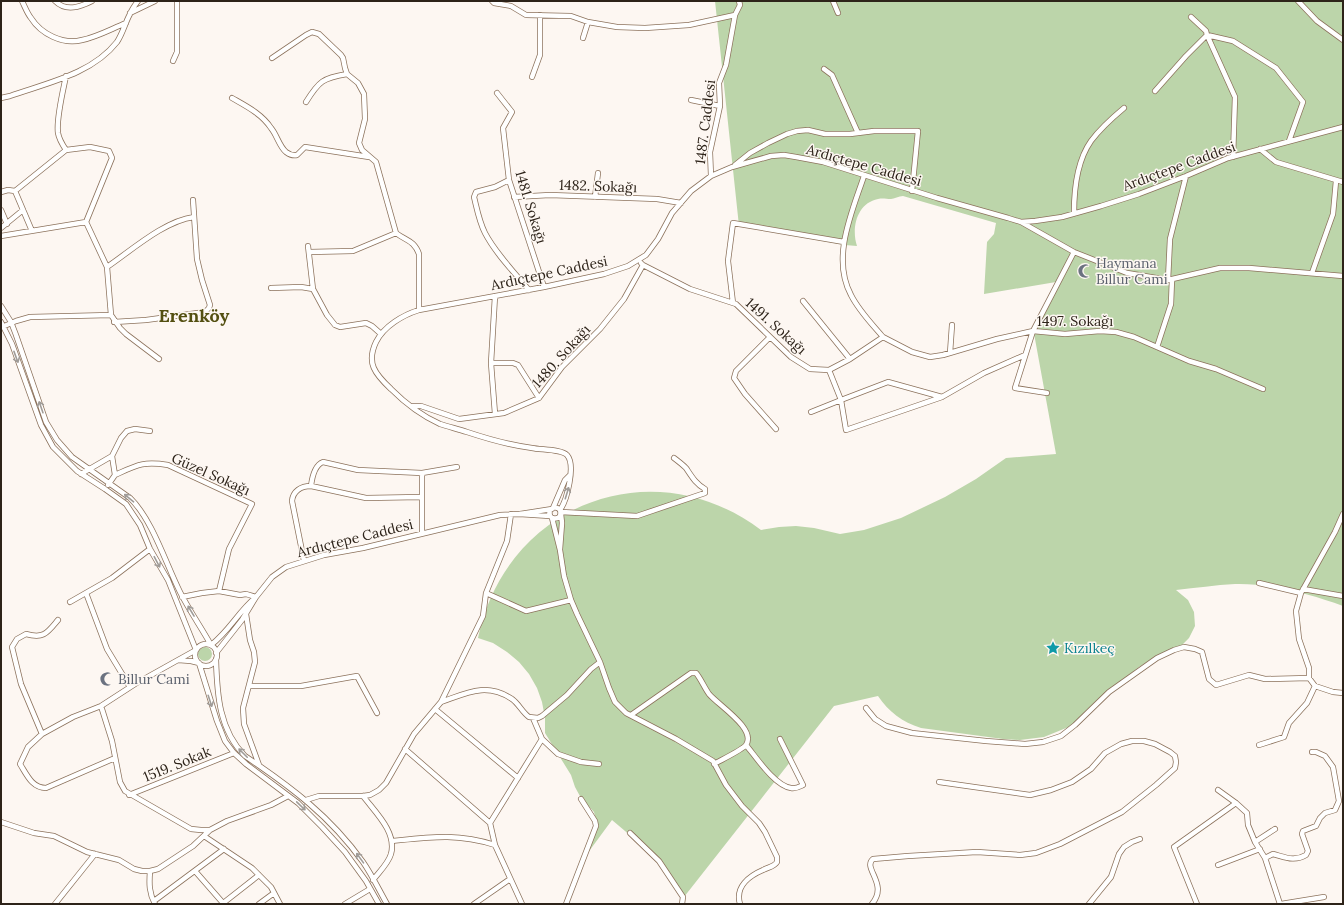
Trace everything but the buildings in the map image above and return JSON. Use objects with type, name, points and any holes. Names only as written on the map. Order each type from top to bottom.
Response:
[{"type":"street","points":[[22,1],[31,19],[41,29],[53,37],[66,41],[81,41],[97,36],[126,23]]},
{"type":"street","points":[[55,1],[58,5],[67,8],[84,5],[92,1]]},
{"type":"street","points":[[1,98],[66,76],[90,66],[104,56],[120,38],[130,13],[138,1]]},
{"type":"street","points":[[130,13],[155,1]]},
{"type":"street","points":[[173,61],[177,52],[177,1]]},
{"type":"street","points":[[492,1],[494,3],[510,3],[526,15],[571,16],[588,22],[617,27],[645,28],[689,25],[735,15]]},
{"type":"street","points":[[740,3],[746,1]]},
{"type":"street","points":[[833,1],[838,13]]},
{"type":"street","points":[[1298,1],[1317,21],[1343,40]]},
{"type":"street","name":"1487. Caddesi","points":[[711,176],[710,152],[720,106],[719,83],[726,65],[735,15],[740,3]]},
{"type":"street","points":[[532,77],[540,55],[540,15]]},
{"type":"street","points":[[1191,17],[1206,31],[1235,97],[1233,156]]},
{"type":"street","points":[[583,38],[588,22]]},
{"type":"street","points":[[272,58],[306,35],[316,32],[341,55],[347,74],[358,83],[364,94],[365,119],[359,143],[362,150],[376,162],[396,233],[414,244],[419,254],[419,310]]},
{"type":"street","points":[[1155,91],[1207,34]]},
{"type":"street","points":[[1207,34],[1232,41],[1276,68],[1303,102],[1289,141]]},
{"type":"street","points":[[824,69],[832,75],[858,133]]},
{"type":"street","points":[[306,102],[320,82],[331,77],[347,74]]},
{"type":"street","points":[[66,76],[58,123],[58,133],[66,150]]},
{"type":"street","name":"1481. Sokağı","points":[[497,93],[512,112],[503,128],[509,180],[544,287]]},
{"type":"street","points":[[232,98],[246,105],[259,115],[271,127],[282,148],[291,155],[297,155],[305,147],[370,157]]},
{"type":"street","points":[[691,100],[720,106]]},
{"type":"street","points":[[1074,213],[1074,194],[1081,162],[1090,142],[1104,126],[1124,108]]},
{"type":"street","name":"Ardıçtepe Caddesi","points":[[560,550],[562,523],[561,512],[570,481],[571,467],[567,456],[561,452],[518,446],[440,424],[411,406],[382,380],[374,370],[372,353],[377,340],[381,334],[395,322],[412,312],[419,310],[544,287],[604,274],[628,266],[646,255],[672,213],[691,191],[711,176],[732,167],[771,156],[784,155],[823,162],[864,176],[1021,222],[1035,221],[1074,213],[1139,194],[1233,156],[1343,127]]},
{"type":"street","points":[[732,167],[750,153],[781,137],[797,131],[808,130],[825,134],[918,130],[912,190]]},
{"type":"street","points":[[1,192],[8,190],[15,191],[66,150],[90,147],[106,150],[112,155],[112,161],[86,222],[107,267],[110,316],[126,334],[159,359]]},
{"type":"street","points":[[1260,149],[1276,162],[1343,182]]},
{"type":"street","points":[[595,197],[598,173]]},
{"type":"street","points":[[864,176],[844,242],[843,261],[845,280],[851,295],[865,316],[883,337],[850,359],[828,370],[840,400],[846,430],[942,397],[984,373],[1025,355]]},
{"type":"street","points":[[1157,347],[1171,304],[1170,239],[1186,176]]},
{"type":"street","points":[[509,180],[495,187],[476,192],[474,196],[482,226],[492,246],[529,290]]},
{"type":"street","points":[[1312,273],[1333,214],[1336,181]]},
{"type":"street","points":[[15,191],[32,231]]},
{"type":"street","name":"1482. Sokağı","points":[[514,197],[550,195],[657,199],[680,203]]},
{"type":"street","points":[[114,322],[146,320],[205,312],[208,310],[210,305],[197,259],[193,200]]},
{"type":"street","points":[[1,210],[7,224]]},
{"type":"street","points":[[1,228],[23,210]]},
{"type":"street","points":[[107,267],[164,228],[180,220],[194,217]]},
{"type":"street","points":[[1,236],[86,222]]},
{"type":"street","points":[[1021,222],[1074,252],[1127,273],[1170,280],[1220,268],[1249,268],[1343,276]]},
{"type":"street","points":[[732,303],[728,261],[734,223],[844,242]]},
{"type":"street","points":[[309,252],[353,251],[396,233]]},
{"type":"street","points":[[308,246],[313,289],[327,315],[335,325],[340,327],[366,323],[381,334]]},
{"type":"street","points":[[1047,393],[1015,388],[1033,332],[1074,252]]},
{"type":"street","points":[[638,260],[643,265]]},
{"type":"street","name":"1491. Sokağı","points":[[643,265],[690,289],[736,304],[791,357],[810,369],[828,370]]},
{"type":"street","name":"1480. Sokağı","points":[[411,406],[420,406],[459,419],[504,413],[539,398],[562,367],[600,329],[624,299],[643,265]]},
{"type":"street","points":[[271,288],[301,287],[313,289]]},
{"type":"street","points":[[495,296],[491,363],[495,414]]},
{"type":"street","points":[[802,301],[850,359]]},
{"type":"street","points":[[1,306],[11,322],[46,422],[58,440],[72,457],[110,483],[137,505],[146,520],[182,597],[211,645],[214,647],[216,656],[217,684],[222,716],[240,751],[320,812],[353,848],[364,863],[387,904]]},
{"type":"street","points":[[110,316],[30,317],[2,325],[41,425],[53,447],[77,471],[126,504],[140,525],[150,549],[168,580],[196,650],[195,657],[199,663],[216,721],[225,741],[234,753],[246,764],[298,803],[345,852],[379,904]]},
{"type":"street","points":[[950,353],[952,325]]},
{"type":"street","name":"1497. Sokağı","points":[[883,337],[912,352],[930,357],[950,353],[997,339],[1033,332],[1065,334],[1100,331],[1116,332],[1126,334],[1189,361],[1216,369],[1263,390]]},
{"type":"street","points":[[770,337],[736,371],[734,378],[745,394],[776,428]]},
{"type":"street","points":[[491,363],[513,363],[518,365],[539,398]]},
{"type":"street","points":[[811,412],[888,382],[942,397]]},
{"type":"street","points":[[81,474],[112,456],[126,431],[135,429],[150,431]]},
{"type":"street","points":[[105,489],[115,475],[112,456]]},
{"type":"street","points":[[553,508],[557,508],[561,512],[637,516],[705,493],[705,489],[699,486],[693,480],[685,467],[674,458]]},
{"type":"street","name":"Güzel Sokağı","points":[[115,475],[139,464],[153,462],[168,465],[252,504],[229,549],[219,591]]},
{"type":"street","points":[[311,486],[318,464],[323,462],[362,471],[422,473],[457,467]]},
{"type":"street","points":[[422,473],[422,533]]},
{"type":"street","points":[[570,474],[565,480],[550,512],[560,550],[564,576],[571,600],[576,614],[600,662],[615,702],[626,713],[676,739],[713,762],[726,785],[742,806],[759,823],[778,858],[775,865],[752,876],[741,887],[738,895],[740,904]]},
{"type":"street","points":[[304,561],[292,498],[298,489],[311,486],[366,498],[421,497]]},
{"type":"street","name":"Ardıçtepe Caddesi","points":[[520,514],[553,508]]},
{"type":"street","points":[[551,517],[557,519],[561,512]]},
{"type":"street","points":[[306,800],[319,796],[370,795],[379,790],[386,783],[414,734],[441,702],[483,616],[486,593],[507,541],[512,514]]},
{"type":"street","name":"Ardıçtepe Caddesi","points":[[256,598],[272,577],[286,567],[324,555],[363,548],[500,515],[520,514],[551,517]]},
{"type":"street","points":[[1343,514],[1335,532],[1302,591],[1296,611],[1299,639],[1309,668],[1309,678],[1315,686],[1343,694]]},
{"type":"street","points":[[70,602],[112,578],[150,549]]},
{"type":"street","points":[[1259,583],[1302,591],[1343,596]]},
{"type":"street","points":[[182,597],[219,591],[240,595],[246,594],[256,598]]},
{"type":"street","points":[[86,593],[107,649],[130,687]]},
{"type":"street","points":[[486,593],[526,611],[571,600]]},
{"type":"street","points":[[178,660],[191,660],[202,665],[209,665],[224,646],[256,598]]},
{"type":"street","points":[[211,645],[228,629],[244,607],[256,598]]},
{"type":"street","points":[[246,614],[255,657],[243,708],[244,724],[258,765]]},
{"type":"street","points":[[42,734],[21,684],[12,647],[17,639],[26,634],[35,636],[44,634],[49,631],[58,620]]},
{"type":"street","points":[[115,758],[46,788],[34,785],[20,764],[28,747],[42,734],[73,717],[101,706],[130,687],[196,650],[198,647],[204,644],[211,645]]},
{"type":"street","points":[[866,708],[874,719],[886,726],[912,733],[986,742],[1025,744],[1043,742],[1060,736],[1075,725],[1109,692],[1157,658],[1174,650],[1184,648],[1195,649],[1202,652],[1209,679],[1216,685],[1249,675],[1265,679],[1309,678]]},
{"type":"street","points":[[533,718],[542,716],[567,695],[591,669],[600,662]]},
{"type":"street","points":[[631,716],[691,673],[695,672],[709,694],[741,723],[748,734],[746,744],[714,764]]},
{"type":"street","points":[[249,686],[301,686],[357,676],[376,713]]},
{"type":"street","points":[[1259,745],[1284,737],[1289,723],[1307,703],[1315,686]]},
{"type":"street","points":[[441,702],[478,690],[490,690],[511,699],[519,705],[526,714],[533,718],[542,739],[558,754],[581,762],[599,764]]},
{"type":"street","points":[[101,706],[122,787],[129,794],[191,829],[210,830]]},
{"type":"street","points":[[435,709],[518,778]]},
{"type":"street","points":[[746,744],[778,782],[791,788],[797,788],[803,785],[780,738]]},
{"type":"street","points":[[490,823],[542,739]]},
{"type":"street","points":[[872,904],[876,900],[878,888],[877,882],[869,866],[873,859],[977,852],[1020,855],[1036,853],[1060,844],[1122,812],[1175,768],[1176,762],[1175,756],[1155,744],[1144,741],[1132,741],[1121,744],[1105,754],[1091,769],[1072,782],[1037,794],[1030,795],[939,782]]},
{"type":"street","points":[[405,749],[490,823],[495,845],[522,904]]},
{"type":"street","points":[[1264,858],[1273,854],[1282,858],[1296,859],[1306,855],[1308,851],[1302,834],[1303,831],[1316,826],[1323,815],[1333,811],[1337,806],[1339,795],[1333,767],[1325,756],[1312,752]]},
{"type":"street","name":"1519. Sokak","points":[[129,794],[234,753]]},
{"type":"street","points":[[1218,790],[1236,803],[1247,814],[1248,824],[1255,842],[1260,848],[1281,904],[1324,897]]},
{"type":"street","points":[[1,822],[34,833],[54,836],[87,852],[119,860],[134,869],[150,871],[158,869],[194,846],[210,830],[227,821],[271,805],[288,796]]},
{"type":"street","points":[[363,796],[388,830],[392,841],[387,862],[373,880]]},
{"type":"street","points":[[566,904],[596,826],[595,821],[580,799]]},
{"type":"street","points":[[1197,904],[1174,847],[1236,803]]},
{"type":"street","points":[[1255,842],[1275,829]]},
{"type":"street","points":[[630,833],[663,866],[683,897],[682,904]]},
{"type":"street","points":[[204,836],[252,868],[271,887],[280,904]]},
{"type":"street","points":[[392,841],[452,836],[495,845]]},
{"type":"street","points":[[1089,904],[1111,877],[1119,854],[1124,847],[1140,839]]},
{"type":"street","points":[[1218,865],[1260,848]]},
{"type":"street","points":[[150,871],[149,883],[151,895],[155,903],[224,850]]},
{"type":"street","points":[[55,904],[95,854]]},
{"type":"street","points":[[195,871],[223,904],[259,875]]},
{"type":"street","points":[[474,904],[510,879]]},
{"type":"street","points":[[345,904],[370,889]]},
{"type":"street","points":[[258,904],[274,893]]},
{"type":"green space","points":[[715,1],[1343,1],[1343,606],[1290,590],[1262,585],[1235,584],[1176,590],[1188,600],[1194,612],[1195,626],[1189,638],[1180,647],[1160,654],[1139,667],[1097,701],[1071,726],[1044,737],[1020,740],[1003,739],[921,728],[896,716],[878,696],[834,706],[684,897],[664,864],[612,820],[587,854],[596,820],[594,812],[581,798],[571,775],[545,733],[545,718],[542,702],[537,688],[529,674],[519,662],[493,643],[478,638],[494,592],[519,553],[551,523],[589,503],[631,493],[675,493],[719,506],[761,530],[796,526],[814,528],[840,534],[864,530],[901,518],[945,497],[976,479],[1006,458],[1056,454],[1033,328],[1056,282],[984,294],[987,242],[994,234],[996,223],[900,196],[892,199],[878,199],[871,201],[865,206],[857,217],[855,224],[855,239],[857,246],[739,226]]},
{"type":"green space","points":[[205,647],[210,649],[212,654],[210,659],[205,661],[200,659],[198,654],[200,649]]},
{"type":"place","name":"Haymana Billur Cami","points":[[1085,271]]},
{"type":"place","name":"Kızılkeç","points":[[1053,648]]},
{"type":"place","name":"Billur Cami","points":[[107,679]]},
{"type":"district","name":"Erenköy","points":[[194,315]]}]
